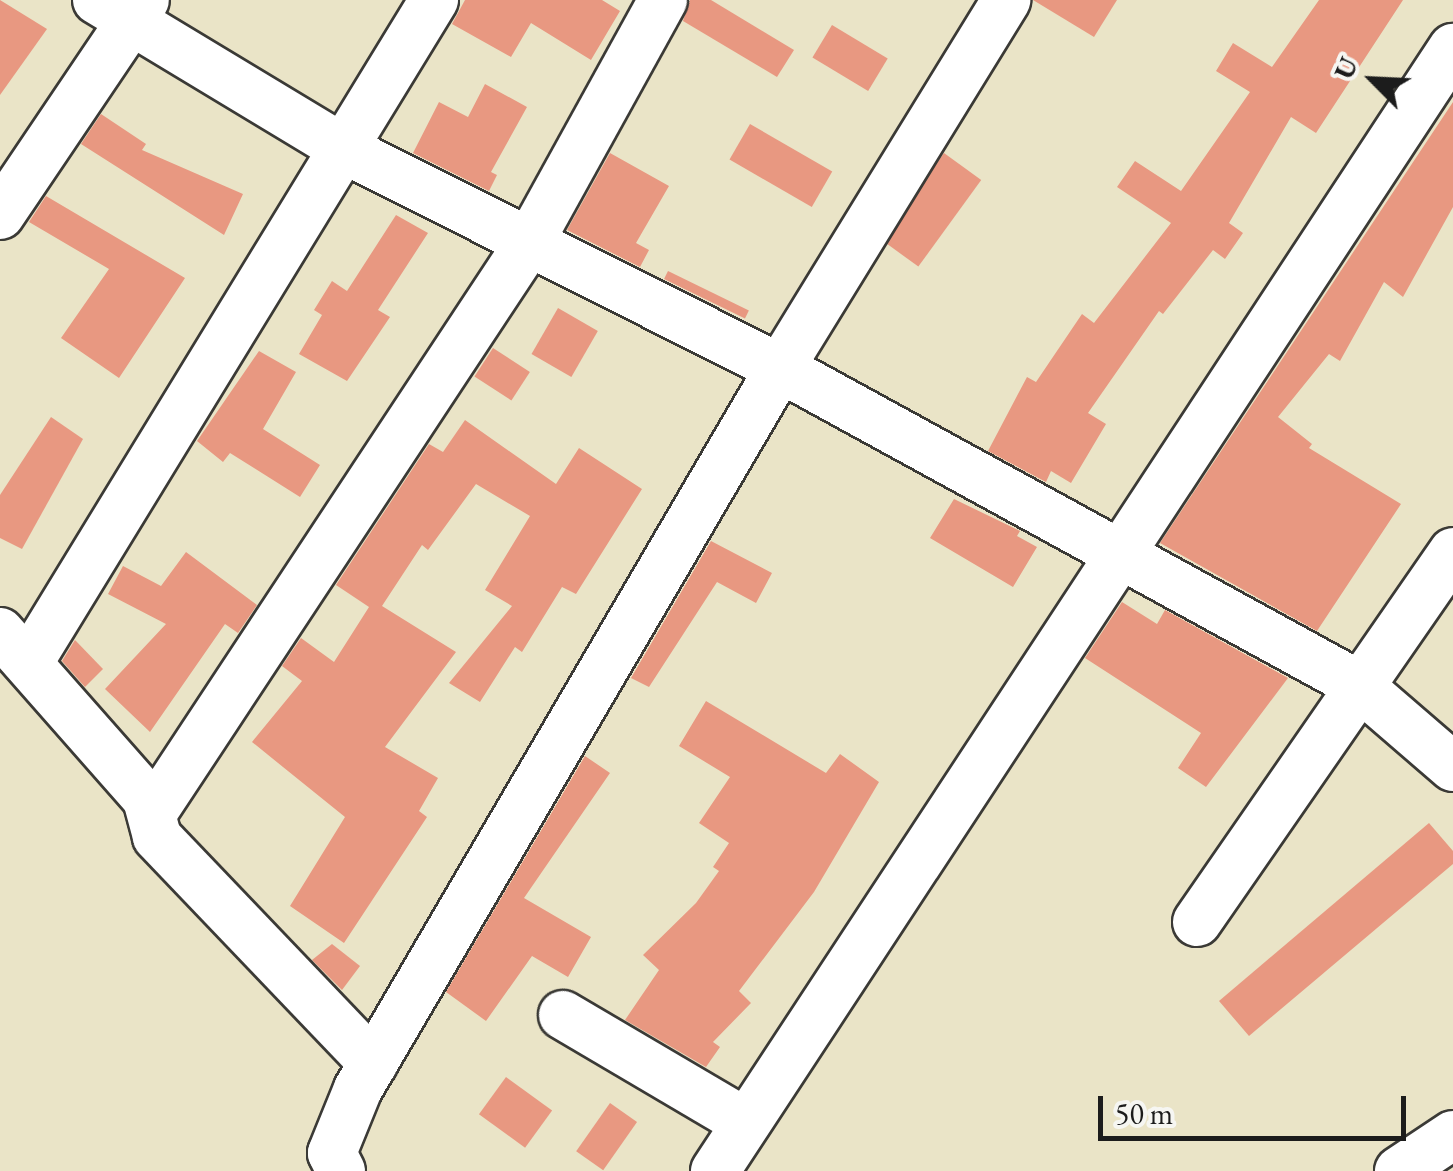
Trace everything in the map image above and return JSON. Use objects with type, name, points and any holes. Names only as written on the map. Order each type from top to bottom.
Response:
[{"type":"street","points":[[434,0],[342,148],[14,647],[153,812],[157,837],[352,1114],[780,368],[1006,0]]},
{"type":"street","points":[[153,812],[530,241],[663,0]]},
{"type":"street","points":[[0,215],[125,7],[342,148],[780,368],[1357,684],[1453,767]]},
{"type":"street","points":[[715,1171],[1453,48]]},
{"type":"street","points":[[1197,922],[1357,684],[1453,552]]},
{"type":"street","points":[[563,1015],[746,1122]]},
{"type":"street","points":[[1399,1171],[1453,1135]]},
{"type":"building","points":[[0,0],[47,29],[0,95]]},
{"type":"building","points":[[465,0],[602,0],[620,11],[591,60],[531,23],[511,57],[452,24]]},
{"type":"building","points":[[690,0],[711,0],[794,50],[777,77],[683,21]]},
{"type":"building","points":[[1033,0],[1117,0],[1094,37]]},
{"type":"building","points":[[1319,0],[1403,0],[1316,133],[1291,117],[1229,223],[1243,233],[1225,259],[1213,250],[1163,314],[1159,311],[1088,413],[1106,424],[1071,483],[1051,471],[1046,482],[988,451],[1027,377],[1036,382],[1082,314],[1094,323],[1171,223],[1117,187],[1135,161],[1181,191],[1250,92],[1216,71],[1233,43],[1272,67]]},
{"type":"building","points":[[832,25],[888,58],[868,91],[812,58]]},
{"type":"building","points":[[485,84],[527,107],[491,172],[497,175],[489,191],[413,153],[439,102],[468,117]]},
{"type":"building","points":[[1453,102],[1453,207],[1403,297],[1384,282],[1340,361],[1329,354],[1278,417],[1312,444],[1309,448],[1401,504],[1317,631],[1160,543]]},
{"type":"building","points":[[101,114],[146,144],[142,150],[243,194],[224,235],[81,144]]},
{"type":"building","points":[[750,124],[832,172],[812,207],[730,160]]},
{"type":"building","points":[[610,153],[669,186],[636,243],[649,250],[640,267],[567,230]]},
{"type":"building","points":[[944,153],[981,180],[918,267],[881,240]]},
{"type":"building","points":[[46,196],[185,278],[119,378],[61,338],[109,269],[29,222]]},
{"type":"building","points":[[396,215],[428,233],[378,310],[390,317],[347,381],[299,354],[322,315],[314,310],[332,281],[347,291]]},
{"type":"building","points":[[668,271],[749,310],[745,319],[664,279]]},
{"type":"building","points":[[558,308],[598,331],[571,377],[532,354]]},
{"type":"building","points":[[493,348],[530,372],[511,400],[474,377]]},
{"type":"building","points":[[259,351],[296,372],[263,429],[320,465],[300,497],[230,453],[223,462],[197,441]]},
{"type":"building","points":[[51,417],[83,439],[22,549],[0,538],[0,495]]},
{"type":"building","points":[[465,420],[556,484],[579,448],[642,489],[576,594],[562,587],[522,652],[515,647],[480,702],[449,683],[512,606],[485,590],[530,516],[476,484],[428,550],[422,545],[382,606],[456,652],[385,747],[438,778],[419,811],[427,817],[344,943],[290,906],[345,817],[252,742],[302,681],[282,666],[301,638],[334,662],[369,607],[336,585],[429,444],[443,452]]},
{"type":"building","points":[[954,499],[1020,531],[1017,536],[1037,547],[1013,587],[930,538]]},
{"type":"building","points":[[711,541],[772,573],[756,603],[717,582],[649,687],[631,678]]},
{"type":"building","points":[[186,552],[257,605],[238,633],[225,624],[150,732],[105,689],[166,624],[108,594],[123,566],[161,586]]},
{"type":"building","points":[[1122,602],[1157,624],[1165,610],[1288,678],[1206,787],[1178,768],[1201,733],[1085,658]]},
{"type":"building","points":[[75,640],[103,669],[85,687],[62,661]]},
{"type":"building","points":[[706,701],[826,773],[840,754],[879,782],[814,892],[739,991],[751,1003],[713,1042],[720,1047],[706,1067],[625,1020],[659,970],[643,955],[696,903],[719,871],[713,867],[729,843],[699,823],[730,777],[679,746]]},
{"type":"building","points":[[585,756],[610,773],[524,898],[591,937],[568,977],[532,956],[486,1021],[446,992]]},
{"type":"building","points":[[1429,823],[1453,851],[1453,864],[1249,1036],[1219,1001]]},
{"type":"building","points":[[332,944],[360,966],[342,990],[312,960]]},
{"type":"building","points":[[506,1077],[552,1111],[525,1148],[479,1114]]},
{"type":"building","points":[[610,1103],[637,1122],[603,1170],[576,1151]]}]
